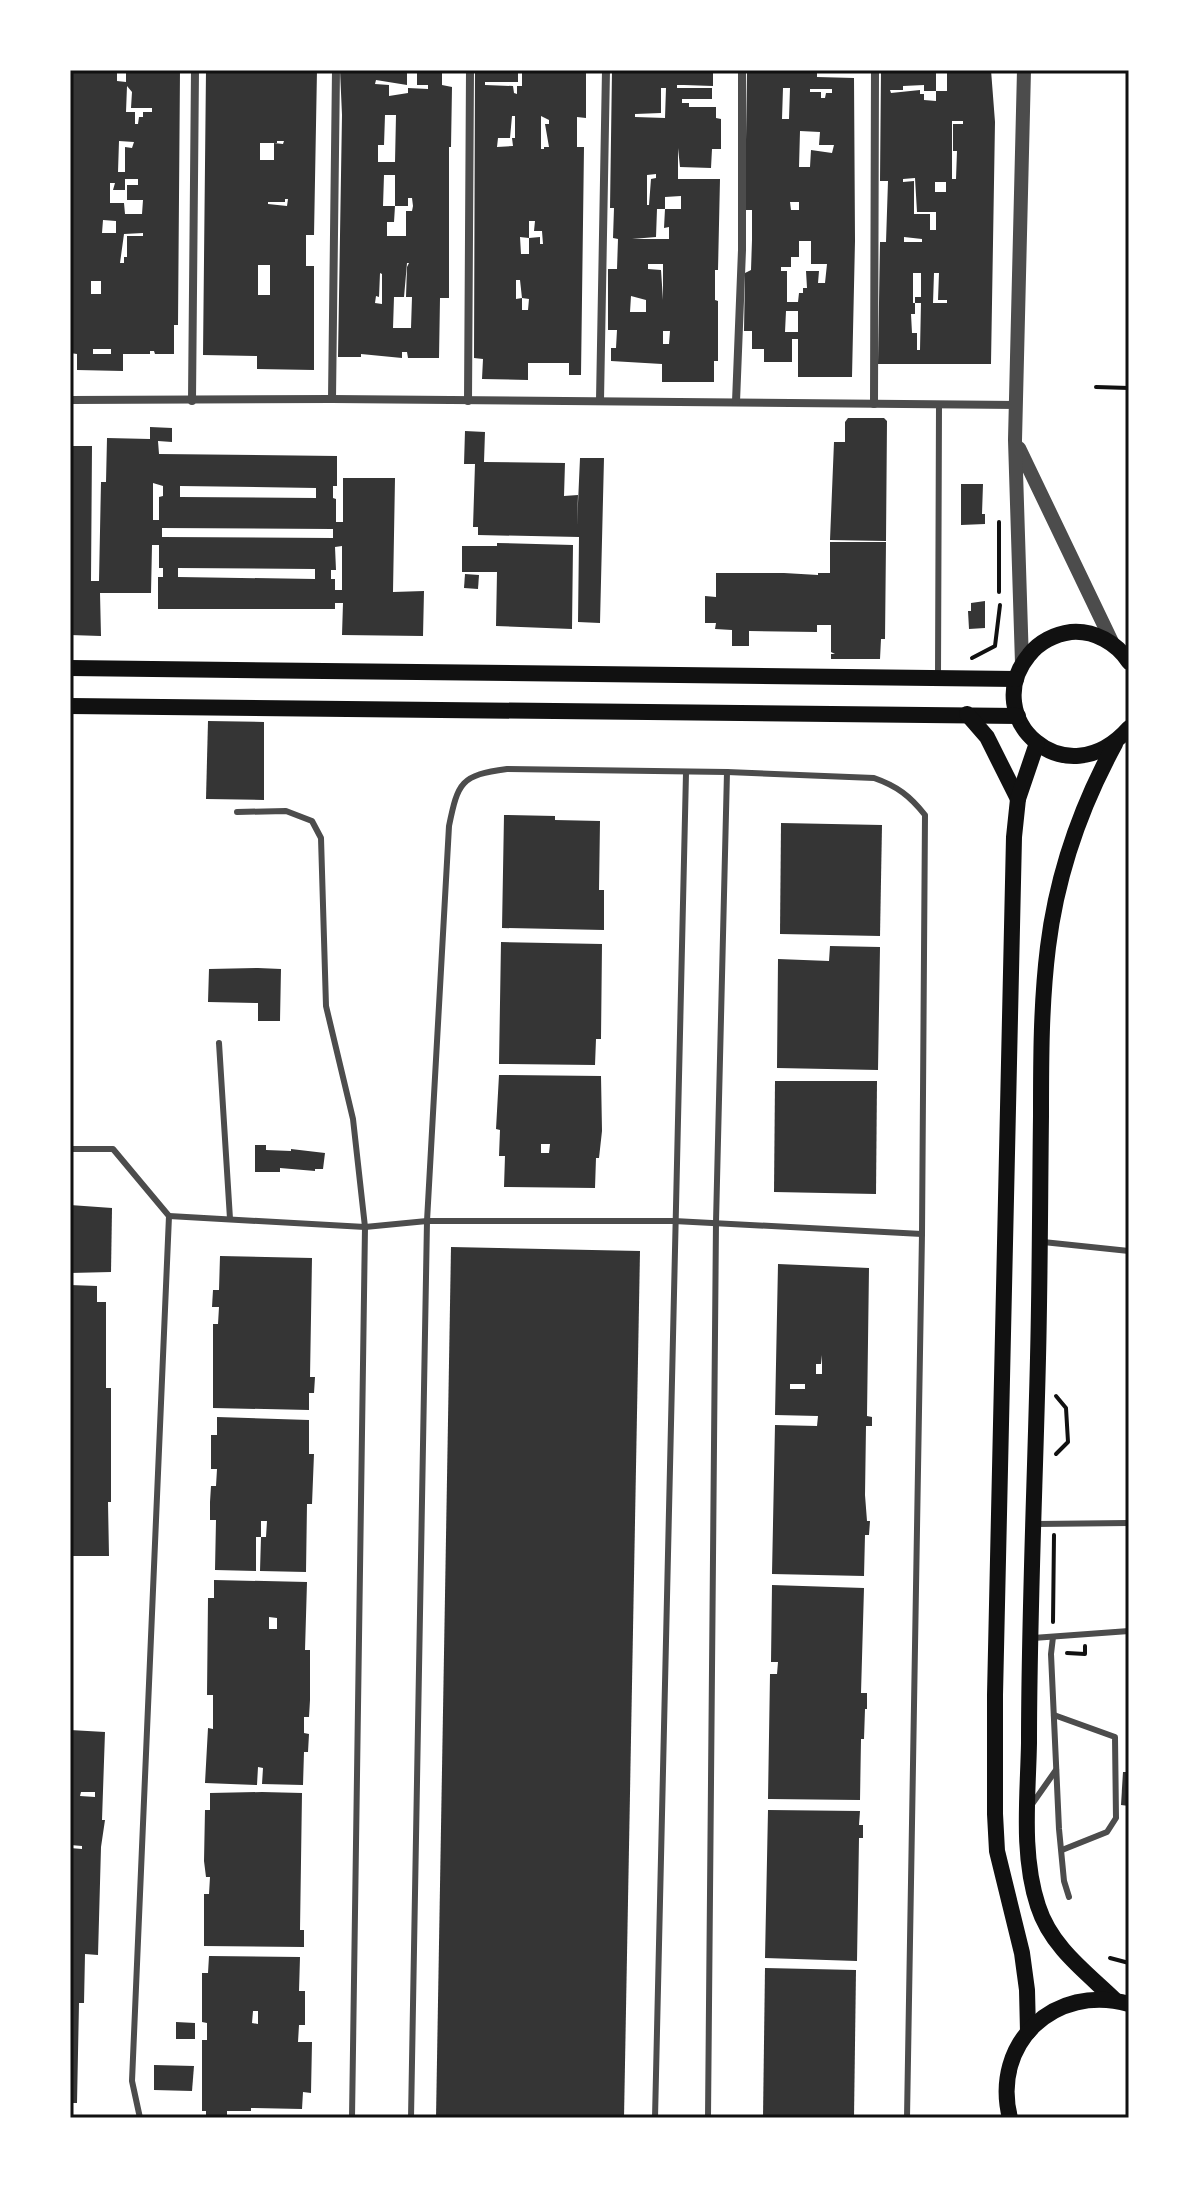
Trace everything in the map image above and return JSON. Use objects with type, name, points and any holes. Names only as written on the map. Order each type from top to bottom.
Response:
[{"type":"main road","points":[[1115,744],[1097,753],[1076,757],[1056,753],[1029,735],[1018,716],[1014,691],[1019,671],[1035,647],[1053,637],[1074,632],[1094,635],[1113,644],[1129,662]]},
{"type":"main road","points":[[70,668],[1019,671]]},
{"type":"main road","points":[[70,706],[1018,716]]},
{"type":"main road","points":[[967,714],[987,737],[1018,799]]},
{"type":"main road","points":[[1122,2002],[1062,1950],[1038,1906],[1026,1834],[1042,1015],[1048,945],[1058,883],[1074,831],[1092,787],[1115,744],[1129,728]]},
{"type":"main road","points":[[1028,2032],[1022,1953],[997,1851],[995,1663],[1014,837],[1018,799],[1037,743]]},
{"type":"main road","points":[[1010,2118],[1006,2085],[1009,2066],[1028,2032],[1050,2013],[1077,2001],[1096,1999],[1122,2002]]},
{"type":"street","points":[[192,401],[195,70]]},
{"type":"street","points":[[332,399],[336,70]]},
{"type":"street","points":[[468,401],[470,70]]},
{"type":"street","points":[[600,400],[606,70]]},
{"type":"street","points":[[736,402],[742,250],[742,70]]},
{"type":"street","points":[[874,404],[875,70]]},
{"type":"street","points":[[1019,671],[1015,440],[1024,70]]},
{"type":"street","points":[[70,400],[600,400],[1018,405]]},
{"type":"street","points":[[1015,440],[1113,644]]},
{"type":"lane","points":[[938,672],[939,404]]},
{"type":"lane","points":[[411,2118],[427,1221],[449,826],[456,791],[478,773],[507,769],[874,778],[894,785],[911,798],[925,815],[922,1234],[907,2118]]},
{"type":"lane","points":[[708,2118],[716,1222],[727,772]]},
{"type":"lane","points":[[655,2118],[686,773]]},
{"type":"lane","points":[[237,812],[286,811],[312,821],[321,838],[326,1006],[353,1119],[365,1227],[352,2118]]},
{"type":"lane","points":[[219,1043],[230,1219]]},
{"type":"lane","points":[[70,1149],[113,1149],[169,1216],[132,2081],[140,2118]]},
{"type":"lane","points":[[169,1216],[365,1227],[427,1221],[716,1222],[922,1234]]},
{"type":"lane","points":[[1039,1242],[1129,1251]]},
{"type":"lane","points":[[1033,1524],[1129,1523]]},
{"type":"lane","points":[[1029,1638],[1129,1631]]},
{"type":"lane","points":[[1053,1637],[1056,1770],[1064,1881],[1069,1897]]},
{"type":"lane","points":[[1054,1715],[1115,1737],[1116,1818],[1107,1832],[1062,1850]]},
{"type":"lane","points":[[1028,1810],[1056,1770]]},
{"type":"path","points":[[1096,387],[1129,388]]},
{"type":"path","points":[[938,672],[995,646],[1000,606],[997,523],[1018,513]]},
{"type":"path","points":[[1110,1958],[1129,1963]]},
{"type":"building","points":[[71,70],[117,70],[117,81],[126,82],[126,70],[180,70],[178,325],[174,325],[174,354],[150,351],[150,354],[123,354],[123,371],[77,370],[77,354],[70,353]],"holes":[[[127,86],[132,92],[131,108],[152,108],[152,112],[143,112],[138,124],[135,124],[135,112],[126,112]],[[119,141],[134,142],[132,148],[125,147],[125,172],[118,172]],[[125,179],[138,179],[138,185],[127,185],[127,200],[143,200],[142,214],[125,214],[124,203],[110,203],[110,183],[115,183],[113,190],[125,190]],[[103,220],[116,221],[116,233],[102,233]],[[143,233],[143,236],[127,236],[127,257],[124,257],[124,263],[120,263],[124,234]],[[91,281],[101,281],[101,294],[91,294]],[[93,349],[111,349],[111,354],[93,354]]]},
{"type":"building","points":[[206,70],[317,70],[314,235],[306,235],[306,266],[314,266],[314,370],[257,369],[257,356],[203,355]],"holes":[[[260,143],[274,143],[274,160],[260,160]],[[288,199],[287,206],[268,204]],[[258,265],[270,265],[270,295],[258,295]]]},
{"type":"building","points":[[340,70],[407,70],[407,85],[376,80],[375,84],[389,85],[389,96],[408,93],[408,88],[428,89],[428,85],[417,85],[417,70],[442,70],[442,85],[452,87],[449,298],[440,298],[439,358],[408,358],[407,352],[402,352],[402,358],[361,354],[361,357],[338,357]],"holes":[[[385,115],[396,115],[395,162],[378,162],[378,145],[384,145]],[[384,175],[395,175],[395,206],[383,206]],[[408,198],[412,198],[412,211],[406,211],[406,236],[387,236],[387,222],[394,222],[395,206],[408,206]],[[407,263],[409,263],[406,297],[412,297],[411,328],[393,328],[394,297],[404,297]],[[380,273],[382,304],[375,303],[376,296],[379,297]]]},
{"type":"building","points":[[475,70],[518,70],[518,82],[485,82],[485,85],[513,86],[517,94],[517,86],[522,86],[522,70],[586,70],[586,118],[577,117],[577,147],[584,147],[581,375],[569,375],[569,363],[528,363],[528,380],[482,379],[483,359],[474,358]],"holes":[[[512,116],[515,116],[513,146],[497,147],[498,138],[510,138]],[[541,116],[549,120],[549,124],[545,124],[549,147],[541,149]],[[529,221],[535,221],[534,231],[542,231],[543,244],[540,244],[540,237],[529,238]],[[520,237],[529,238],[529,254],[521,254]],[[516,280],[520,280],[522,298],[516,299]],[[522,298],[529,299],[528,310],[522,310]]]},
{"type":"building","points":[[612,70],[713,70],[713,86],[677,85],[677,88],[712,88],[712,99],[682,99],[682,103],[689,103],[689,107],[716,107],[716,118],[721,119],[721,149],[712,149],[711,168],[680,167],[678,148],[678,179],[720,179],[718,270],[715,270],[718,361],[714,361],[714,382],[662,382],[662,364],[611,361],[611,348],[616,348],[617,330],[608,330],[608,269],[617,269],[618,239],[613,238],[614,208],[610,208]],"holes":[[[661,88],[666,88],[665,118],[635,117],[635,114],[661,113]],[[656,174],[656,178],[651,179],[647,205],[647,175]],[[681,196],[681,209],[665,209],[665,197]],[[657,209],[665,209],[664,228],[669,227],[669,239],[632,239],[656,237]],[[648,264],[663,264],[663,300],[661,270],[648,269]],[[631,296],[646,300],[646,312],[630,312]],[[663,331],[670,331],[669,344],[663,344]]]},
{"type":"building","points":[[747,70],[817,70],[817,77],[854,78],[852,377],[798,377],[798,339],[792,339],[792,362],[764,362],[764,349],[752,349],[752,331],[744,331],[745,273],[751,270],[752,240],[752,210],[745,210]],"holes":[[[783,88],[790,88],[789,119],[782,119]],[[810,89],[832,89],[832,93],[826,93],[825,98],[821,98],[821,92],[810,92]],[[800,131],[820,132],[819,145],[834,145],[832,153],[811,150],[810,167],[799,167]],[[790,202],[799,202],[799,210],[791,210]],[[799,241],[811,241],[811,264],[827,264],[825,283],[818,283],[819,271],[806,271],[807,288],[799,293],[798,302],[787,302],[787,271],[781,271],[781,267],[791,267],[791,257],[799,257]],[[786,311],[798,311],[798,332],[785,332]]]},
{"type":"building","points":[[881,70],[936,70],[936,91],[947,91],[947,70],[991,70],[995,122],[991,364],[878,364],[880,242],[886,242],[888,181],[880,181]],"holes":[[[924,85],[924,91],[936,91],[936,101],[924,100],[920,90],[891,93],[890,90]],[[952,121],[963,121],[963,124],[953,124],[953,151],[957,151],[956,179],[952,179]],[[915,178],[917,212],[936,212],[936,230],[930,230],[930,214],[914,214],[914,181],[903,182],[903,179]],[[935,182],[946,182],[946,192],[935,192]],[[904,237],[922,239],[922,242],[904,242]],[[913,273],[921,273],[921,297],[915,297],[913,303]],[[934,273],[939,273],[938,300],[947,300],[947,303],[933,303]],[[915,303],[921,303],[920,350],[917,350],[917,333],[912,333],[911,314],[915,314]]]},
{"type":"building","points":[[848,418],[884,418],[887,421],[886,541],[830,540],[834,442],[845,442],[845,422]]},
{"type":"building","points":[[150,427],[172,428],[172,442],[158,441],[159,454],[337,456],[337,486],[333,486],[336,522],[343,522],[343,478],[395,478],[393,592],[424,591],[423,636],[342,635],[343,603],[335,603],[335,609],[158,609],[158,577],[163,577],[163,568],[159,568],[159,545],[152,545],[151,593],[100,593],[101,636],[70,635],[70,446],[92,446],[91,581],[99,581],[101,482],[106,482],[107,438],[150,439]],"holes":[[[153,483],[163,486],[163,496],[159,497],[159,520],[153,520]],[[180,486],[316,488],[316,498],[180,497]],[[162,528],[333,529],[333,538],[162,537]],[[342,546],[342,590],[335,590],[335,579],[331,579],[331,570],[336,570],[335,547]],[[178,568],[315,569],[315,579],[178,577]]]},
{"type":"building","points":[[465,431],[485,432],[484,462],[565,463],[564,496],[578,495],[577,526],[580,458],[604,458],[600,623],[578,622],[579,537],[478,535],[478,527],[473,527],[475,464],[464,464]]},
{"type":"building","points":[[961,484],[983,484],[982,514],[985,514],[985,524],[961,525]]},
{"type":"building","points":[[830,542],[886,542],[885,639],[881,639],[880,659],[831,659],[831,654],[835,654],[831,652],[831,625],[817,625],[817,632],[749,631],[749,646],[732,646],[732,630],[715,629],[716,623],[705,623],[705,596],[716,597],[716,573],[830,573]]},
{"type":"building","points":[[497,543],[573,545],[572,629],[496,626],[497,572],[462,572],[462,546],[497,546]]},
{"type":"building","points":[[465,574],[479,575],[478,589],[464,588]]},
{"type":"building","points":[[985,601],[985,628],[969,629],[971,603]]},
{"type":"building","points":[[208,721],[264,722],[264,800],[206,799]]},
{"type":"building","points":[[504,815],[600,821],[599,890],[604,890],[604,930],[502,928]]},
{"type":"building","points":[[781,823],[882,825],[880,936],[780,934]]},
{"type":"building","points":[[501,942],[602,944],[601,1039],[596,1039],[595,1065],[499,1064]]},
{"type":"building","points":[[830,946],[880,947],[878,1070],[777,1068],[778,959],[829,961]]},
{"type":"building","points":[[209,969],[281,969],[280,1021],[258,1021],[258,1003],[208,1002]]},
{"type":"building","points":[[499,1075],[601,1076],[602,1131],[599,1158],[596,1158],[595,1188],[504,1187],[505,1156],[499,1156],[500,1130],[496,1129]],"holes":[[[541,1144],[550,1144],[549,1153],[541,1153]]]},
{"type":"building","points":[[775,1081],[877,1081],[876,1194],[774,1192]]},
{"type":"building","points":[[255,1145],[266,1145],[266,1150],[325,1153],[323,1169],[280,1168],[280,1172],[255,1172]]},
{"type":"building","points":[[70,1205],[112,1208],[111,1272],[70,1273]]},
{"type":"building","points":[[451,1247],[640,1251],[624,2118],[436,2118]]},
{"type":"building","points":[[220,1256],[312,1258],[310,1377],[315,1377],[314,1393],[309,1393],[309,1410],[213,1408],[213,1324],[218,1324],[219,1307],[212,1307],[213,1290],[219,1290]]},
{"type":"building","points":[[778,1264],[869,1268],[867,1416],[872,1417],[872,1426],[866,1426],[865,1495],[867,1521],[870,1521],[869,1535],[865,1535],[864,1576],[772,1574],[775,1425],[817,1426],[818,1416],[775,1415]],"holes":[[[822,1355],[822,1374],[816,1374],[816,1364],[821,1364]],[[790,1384],[805,1384],[805,1389],[790,1389]]]},
{"type":"building","points":[[70,1285],[97,1286],[97,1302],[106,1302],[106,1388],[111,1388],[109,1556],[70,1556]]},
{"type":"building","points":[[217,1417],[309,1420],[309,1454],[314,1454],[312,1504],[307,1504],[306,1572],[260,1571],[261,1537],[256,1537],[256,1571],[215,1570],[216,1520],[210,1520],[210,1502],[211,1486],[216,1486],[217,1469],[211,1469],[211,1435],[217,1435]],"holes":[[[261,1521],[267,1521],[266,1537],[261,1537]]]},
{"type":"building","points":[[214,1580],[307,1582],[305,1650],[310,1650],[310,1700],[309,1717],[304,1717],[304,1733],[309,1734],[308,1752],[304,1752],[303,1785],[262,1784],[263,1768],[258,1767],[257,1785],[205,1783],[208,1728],[213,1729],[213,1695],[207,1695],[208,1598],[214,1598]],"holes":[[[269,1617],[277,1618],[277,1629],[269,1629]]]},
{"type":"building","points":[[772,1585],[864,1588],[861,1693],[867,1693],[867,1709],[864,1739],[861,1739],[860,1800],[768,1799],[770,1674],[777,1674],[778,1662],[771,1662]]},
{"type":"building","points":[[70,1730],[105,1732],[102,1820],[105,1820],[101,1847],[98,1955],[85,1954],[84,2003],[79,2003],[77,2103],[70,2103],[70,1848],[82,1849],[82,1846],[70,1845]],"holes":[[[81,1792],[95,1792],[95,1797],[80,1796]]]},
{"type":"building","points":[[1123,1772],[1129,1772],[1129,1806],[1121,1805]]},
{"type":"building","points":[[210,1793],[302,1793],[300,1930],[304,1930],[304,1947],[204,1946],[204,1894],[209,1894],[210,1877],[206,1877],[204,1861],[205,1810],[210,1810]]},
{"type":"building","points":[[768,1810],[860,1811],[859,1825],[863,1825],[863,1838],[859,1838],[857,1961],[765,1958]]},
{"type":"building","points":[[209,1956],[300,1957],[299,1991],[305,1991],[305,2025],[299,2025],[298,2042],[312,2042],[311,2093],[303,2092],[302,2109],[251,2108],[251,2111],[227,2111],[227,2115],[206,2115],[206,2111],[202,2111],[202,2040],[207,2040],[207,2023],[202,2022],[202,1973],[208,1973]],"holes":[[[253,2011],[258,2011],[258,2024],[252,2023]]]},
{"type":"building","points":[[765,1968],[856,1970],[854,2118],[763,2117]]},
{"type":"building","points":[[176,2022],[195,2023],[195,2039],[176,2039]]},
{"type":"building","points":[[154,2065],[194,2066],[192,2091],[154,2090]]}]
